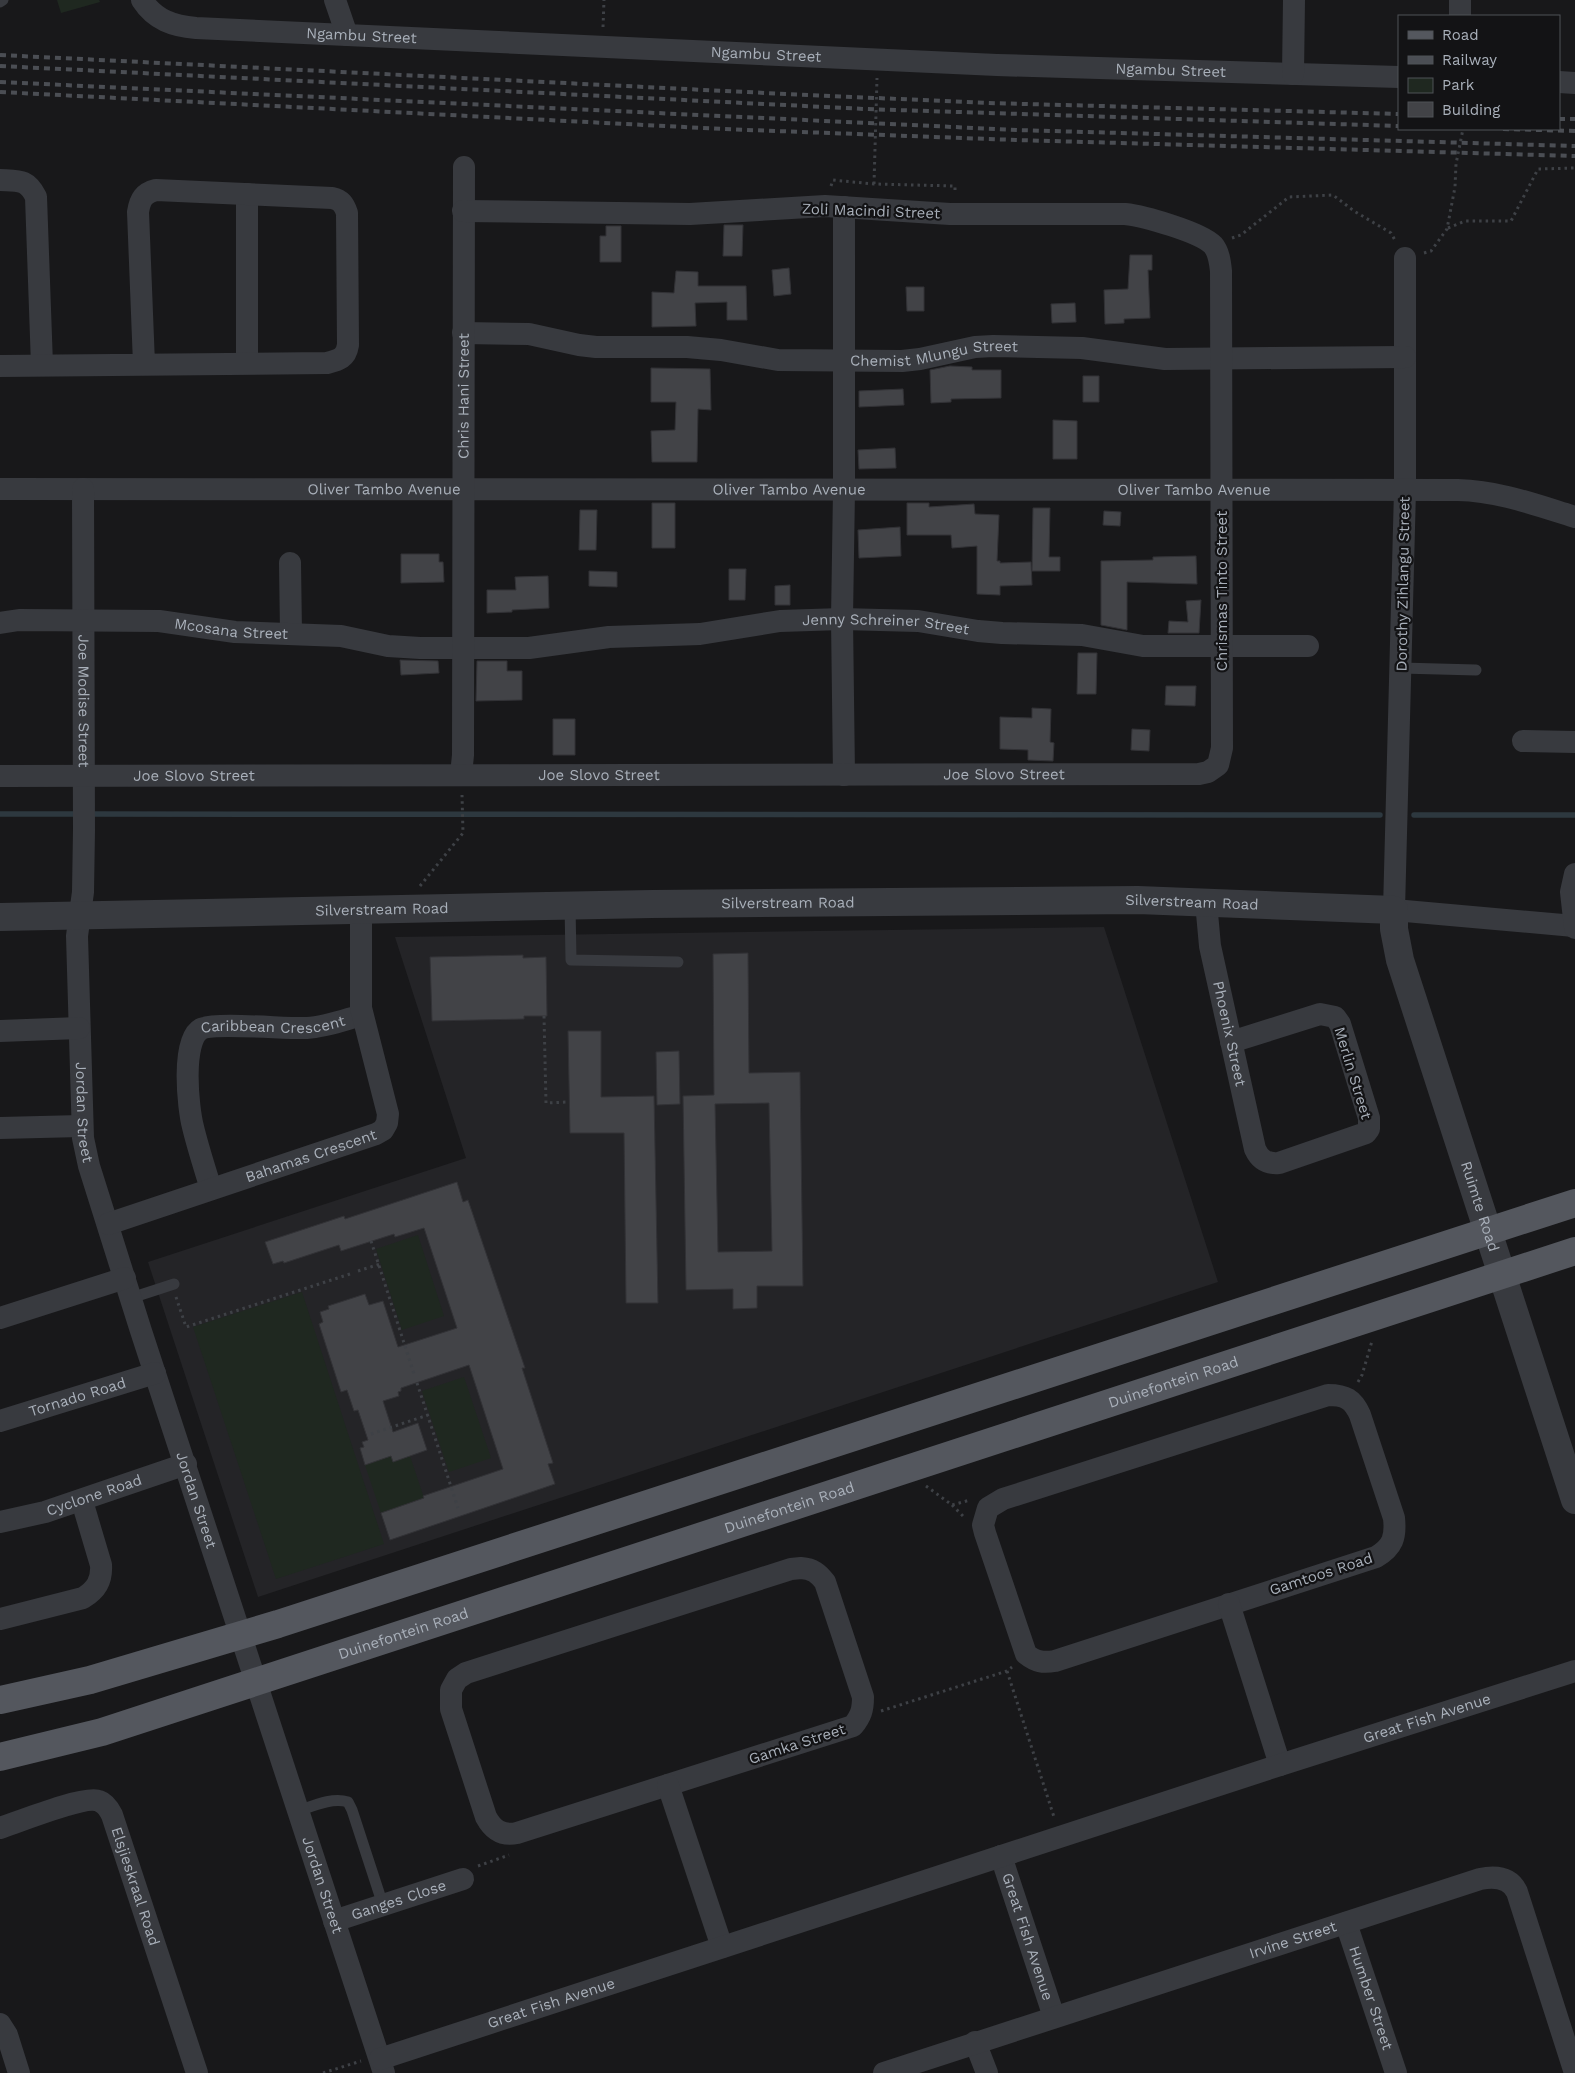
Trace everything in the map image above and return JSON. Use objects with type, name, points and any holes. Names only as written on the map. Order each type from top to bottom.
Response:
[{"type":"main road","points":[[0,1700],[90,1680],[242,1635],[1575,1203]]},
{"type":"main road","name":"Duinefontein Road","points":[[0,1757],[102,1732],[1575,1251]]},
{"type":"street","name":"Ngambu Street","points":[[142,0],[157,17],[176,26],[997,65],[1398,77]]},
{"type":"street","points":[[335,0],[347,34]]},
{"type":"street","points":[[1292,74],[1294,0]]},
{"type":"street","points":[[1460,0],[1460,15]]},
{"type":"street","points":[[1560,82],[1575,83]]},
{"type":"street","name":"Chris Hani Street","points":[[461,775],[463,755],[464,167]]},
{"type":"street","points":[[0,180],[21,181],[29,185],[36,197],[42,365]]},
{"type":"street","points":[[0,366],[327,363],[340,360],[347,353],[348,345],[347,213],[344,205],[339,200],[332,198],[156,190],[144,195],[139,203],[138,212],[144,364]]},
{"type":"street","points":[[246,364],[247,194]]},
{"type":"street","name":"Zoli Macindi Street","points":[[464,211],[690,214],[826,206],[950,214],[1136,215],[1149,218],[1198,237],[1213,246]]},
{"type":"street","points":[[844,207],[842,619],[844,775]]},
{"type":"street","name":"Chrismas Tinto Street","points":[[1199,774],[1214,769],[1221,758],[1223,647],[1221,271],[1219,258],[1213,246]]},
{"type":"street","name":"Dorothy Zihlangu Street","points":[[1394,910],[1405,490],[1405,258]]},
{"type":"street","name":"Chemist Mlungu Street","points":[[463,333],[529,334],[596,347],[696,348],[778,360],[843,362],[920,359],[956,350],[993,346],[1082,348],[1124,353],[1152,359],[1405,357]]},
{"type":"street","name":"Oliver Tambo Avenue","points":[[0,489],[1478,491],[1500,494],[1575,517]]},
{"type":"street","name":"Joe Modise Street","points":[[80,915],[83,892],[84,830],[83,489]]},
{"type":"street","points":[[290,563],[291,633]]},
{"type":"street","name":"Jenny Schreiner Street","points":[[463,649],[529,648],[608,637],[700,634],[780,621],[842,619],[918,621],[1002,633],[1082,635],[1142,646],[1308,646]]},
{"type":"street","name":"Mcosana Street","points":[[0,623],[19,620],[159,621],[234,632],[341,636],[388,646],[463,649]]},
{"type":"street","points":[[1523,741],[1575,742]]},
{"type":"street","name":"Joe Slovo Street","points":[[0,776],[1199,774]]},
{"type":"street","name":"Silverstream Road","points":[[0,917],[570,905],[1128,900],[1394,910],[1575,927],[1571,892],[1575,874]]},
{"type":"street","name":"Phoenix Street","points":[[1206,902],[1210,946],[1231,1042],[1256,1149],[1264,1161]]},
{"type":"street","name":"Bahamas Crescent","points":[[108,1224],[376,1134],[383,1130],[387,1123],[387,1106],[362,1016],[360,1000],[361,909]]},
{"type":"street","name":"Ruimte Road","points":[[1394,910],[1394,929],[1400,960],[1502,1276],[1570,1464],[1575,1500]]},
{"type":"street","name":"Jordan Street","points":[[80,915],[77,936],[81,1126],[87,1158],[334,1921],[377,2064]]},
{"type":"street","name":"Merlin Street","points":[[1231,1042],[1320,1014],[1335,1017],[1340,1024],[1369,1118],[1368,1129],[1363,1136],[1279,1164],[1264,1161]]},
{"type":"street","name":"Caribbean Crescent","points":[[212,1189],[192,1127],[188,1102],[189,1053],[190,1044],[195,1034],[200,1029],[216,1026],[308,1028],[362,1016]]},
{"type":"street","points":[[0,1031],[79,1028]]},
{"type":"street","points":[[0,1128],[81,1126]]},
{"type":"street","points":[[0,1318],[128,1288]]},
{"type":"street","name":"Tornado Road","points":[[0,1421],[155,1372]]},
{"type":"street","name":"Gamtoos Road","points":[[1339,1395],[1348,1398],[1356,1405],[1360,1415],[1394,1518],[1393,1542],[1386,1551],[1376,1556],[1229,1604],[1055,1661],[1043,1663],[1034,1660],[1026,1654],[1022,1646],[985,1533],[983,1525],[988,1508],[1003,1499],[1318,1397],[1339,1395]]},
{"type":"street","name":"Cyclone Road","points":[[0,1522],[26,1518],[82,1501],[186,1464]]},
{"type":"street","points":[[0,1619],[83,1598],[92,1592],[98,1584],[101,1575],[100,1565],[82,1501]]},
{"type":"street","name":"Gamka Street","points":[[791,1569],[811,1569],[820,1574],[825,1582],[863,1698],[860,1718],[853,1726],[844,1730],[668,1785],[517,1832],[503,1833],[491,1825],[486,1817],[451,1709],[452,1690],[457,1679],[466,1673],[791,1569]]},
{"type":"street","points":[[1229,1604],[1280,1765]]},
{"type":"street","name":"Great Fish Avenue","points":[[377,2064],[722,1947],[1575,1671]]},
{"type":"street","points":[[668,1785],[722,1947]]},
{"type":"street","name":"Elsjieskraal Road","points":[[0,1828],[82,1801],[99,1800],[107,1806],[112,1815],[196,2073]]},
{"type":"street","name":"Great Fish Avenue","points":[[1001,1856],[1054,2016]]},
{"type":"street","name":"Ganges Close","points":[[334,1921],[468,1873]]},
{"type":"street","name":"Irvine Street","points":[[884,2073],[1054,2016],[1480,1879],[1498,1878],[1509,1882],[1517,1892],[1575,2073]]},
{"type":"street","name":"Humber Street","points":[[1346,1923],[1396,2073]]},
{"type":"street","points":[[0,2024],[8,2035],[19,2073]]},
{"type":"street","points":[[975,2042],[987,2073]]},
{"type":"lane","points":[[1401,668],[1476,670]]},
{"type":"lane","points":[[570,905],[571,960],[678,962]]},
{"type":"lane","points":[[128,1288],[173,1284]]},
{"type":"lane","points":[[298,1811],[333,1801],[341,1800],[348,1802],[383,1905]]},
{"type":"path","points":[[601,46],[604,0]]},
{"type":"path","points":[[833,180],[874,184],[877,78]]},
{"type":"path","points":[[1213,246],[1241,235],[1289,198],[1332,195],[1354,212],[1391,233],[1405,258],[1431,251],[1447,229],[1463,130]]},
{"type":"path","points":[[1447,229],[1465,221],[1511,221],[1538,169],[1575,168]]},
{"type":"path","points":[[416,891],[462,833],[464,807]]},
{"type":"path","points":[[544,1016],[546,1103],[567,1102]]},
{"type":"path","points":[[371,1241],[415,1377]]},
{"type":"path","points":[[358,1271],[379,1264]]},
{"type":"path","points":[[173,1284],[186,1327],[353,1273]]},
{"type":"path","points":[[1355,1386],[1362,1376],[1372,1340]]},
{"type":"path","points":[[417,1383],[458,1508]]},
{"type":"path","points":[[371,1434],[428,1415]]},
{"type":"path","points":[[926,1486],[952,1505],[976,1498]]},
{"type":"path","points":[[876,1713],[1006,1671],[1017,1663]]},
{"type":"path","points":[[1006,1671],[1055,1819]]},
{"type":"path","points":[[468,1873],[514,1853]]},
{"type":"path","points":[[324,2073],[377,2064]]},
{"type":"shaded area","points":[[1104,927],[1218,1282],[258,1597],[148,1262],[466,1158],[395,937]]},
{"type":"green space","points":[[57,0],[99,0],[100,2],[61,13]]},
{"type":"green space","points":[[418,1235],[444,1316],[402,1330],[376,1249]]},
{"type":"green space","points":[[302,1292],[384,1544],[276,1579],[193,1327]]},
{"type":"green space","points":[[464,1377],[491,1458],[449,1472],[422,1391]]},
{"type":"green space","points":[[391,1456],[393,1462],[410,1456],[424,1498],[381,1513],[365,1465]]},
{"type":"building","points":[[724,225],[743,225],[742,256],[723,256]]},
{"type":"building","points":[[606,226],[621,226],[621,262],[600,262],[600,236],[606,236]]},
{"type":"building","points":[[1130,255],[1152,255],[1152,270],[1148,270],[1150,318],[1124,319],[1124,323],[1105,324],[1104,290],[1128,289]]},
{"type":"building","points":[[789,268],[791,294],[774,296],[772,270]]},
{"type":"building","points":[[676,271],[698,272],[698,286],[746,286],[747,320],[727,320],[727,302],[695,303],[696,326],[652,327],[652,292],[674,293]]},
{"type":"building","points":[[906,287],[924,287],[924,311],[907,311]]},
{"type":"building","points":[[1075,303],[1076,322],[1052,323],[1051,304]]},
{"type":"building","points":[[950,366],[972,367],[972,370],[1001,370],[1001,398],[951,399],[951,402],[931,403],[930,370]]},
{"type":"building","points":[[651,368],[710,369],[711,410],[698,409],[697,462],[652,462],[651,431],[675,430],[676,402],[651,402]]},
{"type":"building","points":[[1083,376],[1099,376],[1099,402],[1083,402]]},
{"type":"building","points":[[903,389],[904,405],[859,407],[859,391]]},
{"type":"building","points":[[1053,420],[1077,421],[1077,459],[1053,459]]},
{"type":"building","points":[[895,448],[896,468],[859,469],[858,450]]},
{"type":"building","points":[[652,503],[675,503],[675,548],[652,548]]},
{"type":"building","points":[[907,503],[929,503],[929,507],[974,504],[975,514],[999,515],[997,561],[1000,561],[1000,563],[1031,562],[1032,585],[1000,586],[1000,595],[977,594],[977,546],[952,548],[951,535],[907,535]]},
{"type":"building","points":[[1033,508],[1050,508],[1049,557],[1060,557],[1060,571],[1032,571]]},
{"type":"building","points":[[580,510],[597,510],[596,550],[579,550]]},
{"type":"building","points":[[1104,511],[1121,512],[1120,526],[1103,525]]},
{"type":"building","points":[[900,527],[901,556],[859,558],[858,530]]},
{"type":"building","points":[[401,554],[439,554],[439,562],[443,562],[444,582],[401,583]]},
{"type":"building","points":[[1196,556],[1197,584],[1127,582],[1127,630],[1101,625],[1101,561],[1153,560],[1153,557]]},
{"type":"building","points":[[729,569],[746,569],[745,600],[729,600]]},
{"type":"building","points":[[589,571],[617,572],[617,587],[589,586]]},
{"type":"building","points":[[548,576],[549,608],[487,613],[487,590],[516,590],[515,577]]},
{"type":"building","points":[[790,585],[790,605],[775,605],[775,586]]},
{"type":"building","points":[[1201,600],[1199,633],[1168,633],[1169,621],[1188,622],[1186,601]]},
{"type":"building","points":[[1078,653],[1097,653],[1096,694],[1077,694]]},
{"type":"building","points":[[400,660],[438,661],[439,673],[401,675]]},
{"type":"building","points":[[477,661],[507,661],[507,671],[522,671],[522,700],[476,701]]},
{"type":"building","points":[[1166,686],[1196,686],[1195,706],[1165,705]]},
{"type":"building","points":[[1032,708],[1051,709],[1050,742],[1054,743],[1053,761],[1028,760],[1028,750],[1000,749],[1000,717],[1032,718]]},
{"type":"building","points":[[553,719],[575,719],[575,755],[553,755]]},
{"type":"building","points":[[1132,729],[1150,730],[1149,751],[1131,750]]},
{"type":"building","points":[[748,953],[749,1073],[800,1072],[803,1286],[757,1286],[757,1308],[733,1309],[733,1289],[686,1290],[683,1096],[714,1095],[713,954]],"holes":[[[769,1103],[772,1251],[718,1252],[715,1104]]]},
{"type":"building","points":[[523,955],[523,958],[546,957],[547,1016],[524,1016],[524,1019],[432,1021],[430,957]]},
{"type":"building","points":[[568,1031],[601,1031],[601,1097],[654,1096],[658,1303],[626,1303],[624,1133],[570,1133]]},
{"type":"building","points":[[679,1051],[680,1104],[657,1105],[656,1052]]},
{"type":"building","points":[[457,1182],[463,1202],[468,1200],[525,1368],[522,1368],[553,1463],[548,1464],[555,1484],[390,1540],[381,1513],[424,1498],[423,1496],[503,1469],[469,1365],[401,1388],[401,1391],[398,1392],[399,1396],[383,1401],[393,1432],[418,1423],[427,1450],[393,1462],[391,1456],[365,1465],[360,1448],[364,1447],[362,1442],[368,1440],[358,1410],[354,1411],[347,1390],[341,1392],[319,1324],[323,1322],[320,1312],[329,1309],[328,1306],[365,1294],[369,1305],[383,1301],[398,1347],[457,1328],[424,1228],[395,1237],[394,1234],[341,1251],[339,1245],[284,1263],[283,1261],[273,1264],[265,1242],[344,1216],[345,1219]]},
{"type":"waterway","points":[[0,814],[81,814]]},
{"type":"waterway","points":[[90,814],[1380,815]]},
{"type":"waterway","points":[[1414,815],[1575,815]]},
{"type":"railway","points":[[0,55],[989,103],[1398,114]]},
{"type":"railway","points":[[0,66],[865,109],[1398,126]]},
{"type":"railway","points":[[0,82],[1017,130],[1575,146]]},
{"type":"railway","points":[[0,92],[723,129],[1016,140],[1575,156]]},
{"type":"railway","points":[[1560,119],[1575,119]]},
{"type":"railway","points":[[1539,130],[1575,131]]}]
